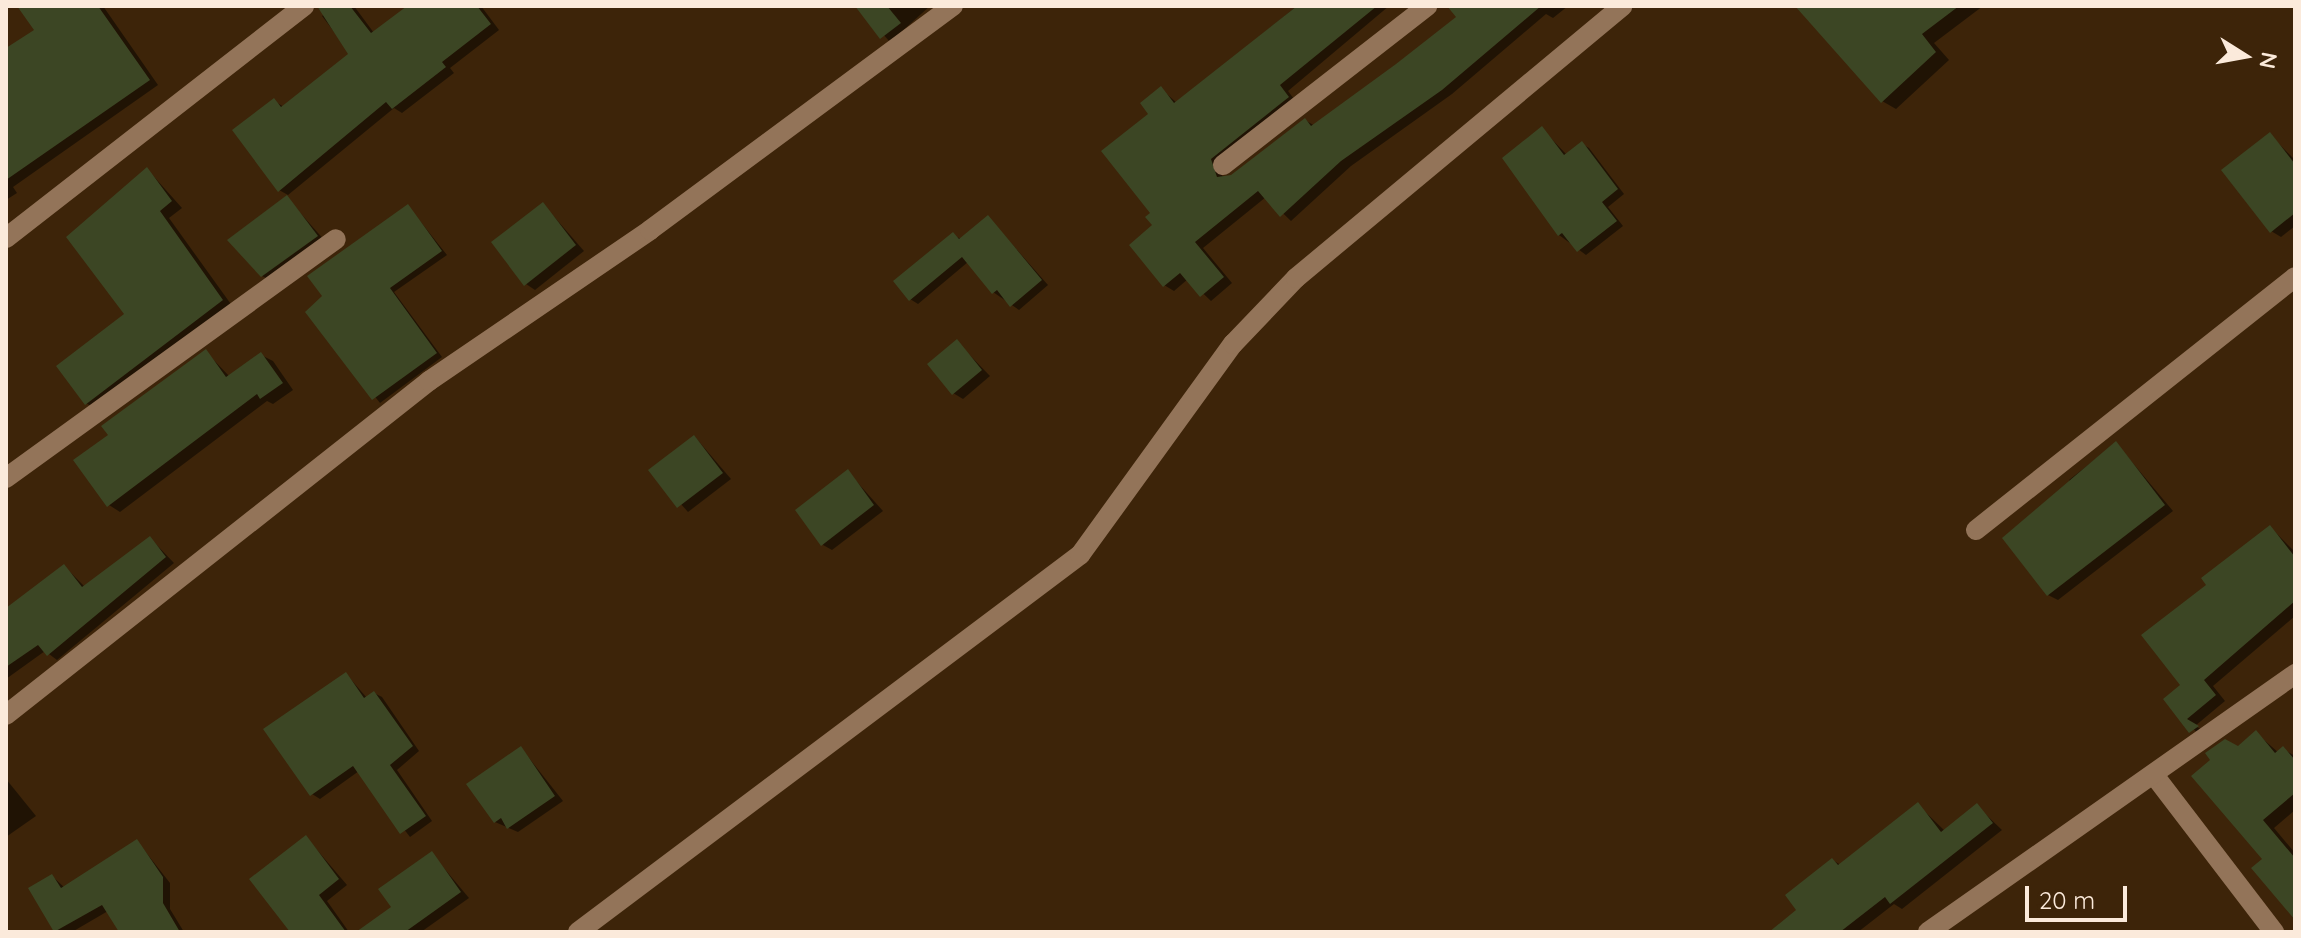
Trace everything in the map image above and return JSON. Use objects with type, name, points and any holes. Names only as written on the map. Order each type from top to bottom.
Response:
[{"type":"street","points":[[6,238],[304,6]]},
{"type":"street","points":[[6,715],[429,381],[650,230],[953,6]]},
{"type":"street","points":[[1223,165],[1427,6]]},
{"type":"street","points":[[578,932],[1080,555],[1233,344],[1296,278],[1623,6]]},
{"type":"street","points":[[6,478],[336,239]]},
{"type":"street","points":[[1976,530],[2295,277]]},
{"type":"street","points":[[1928,932],[2295,674]]},
{"type":"street","points":[[2154,775],[2274,932]]},
{"type":"building","points":[[17,6],[98,6],[150,80],[6,180],[6,48],[34,30]]},
{"type":"building","points":[[317,6],[350,6],[371,33],[407,6],[477,6],[491,24],[442,62],[446,67],[392,109],[386,102],[278,192],[232,130],[274,98],[281,107],[348,54]]},
{"type":"building","points":[[855,6],[887,6],[901,23],[880,39]]},
{"type":"building","points":[[1297,6],[1377,6],[1280,85],[1289,97],[1211,159],[1217,177],[1231,175],[1305,118],[1311,126],[1396,64],[1456,17],[1447,6],[1541,6],[1442,90],[1341,161],[1280,217],[1258,191],[1195,242],[1224,277],[1200,297],[1180,273],[1163,287],[1129,245],[1152,225],[1145,217],[1150,213],[1101,151],[1148,114],[1140,103],[1161,86],[1174,103]]},
{"type":"building","points":[[1795,6],[1959,6],[1922,34],[1936,52],[1881,103]]},
{"type":"building","points":[[1542,126],[1564,155],[1582,141],[1618,189],[1602,202],[1617,221],[1577,252],[1562,233],[1558,236],[1502,158]]},
{"type":"building","points":[[2270,132],[2295,164],[2295,213],[2270,233],[2221,170]]},
{"type":"building","points":[[147,167],[172,201],[160,211],[223,300],[85,405],[56,366],[124,314],[66,237]]},
{"type":"building","points":[[287,195],[318,236],[261,277],[227,240]]},
{"type":"building","points":[[543,202],[576,245],[524,286],[491,242]]},
{"type":"building","points":[[408,204],[442,251],[390,288],[437,353],[372,400],[305,312],[322,296],[307,276]]},
{"type":"building","points":[[988,215],[1042,280],[1010,307],[997,290],[992,294],[962,257],[909,301],[893,281],[953,232],[959,239]]},
{"type":"building","points":[[957,339],[982,370],[952,395],[927,364]]},
{"type":"building","points":[[206,349],[226,377],[261,352],[283,383],[260,399],[257,394],[107,507],[73,460],[108,435],[101,426]]},
{"type":"building","points":[[694,435],[723,473],[677,508],[648,470]]},
{"type":"building","points":[[2116,441],[2165,505],[2047,596],[2002,538]]},
{"type":"building","points":[[848,469],[874,505],[821,546],[795,510]]},
{"type":"building","points":[[2270,525],[2295,557],[2295,601],[2204,680],[2216,695],[2187,719],[2199,726],[2189,733],[2163,699],[2180,685],[2141,635],[2206,585],[2201,578]]},
{"type":"building","points":[[150,536],[166,557],[47,656],[38,645],[6,667],[6,608],[64,564],[82,587]]},
{"type":"building","points":[[346,672],[364,698],[374,691],[413,746],[390,765],[426,816],[400,834],[353,766],[310,796],[263,729]]},
{"type":"building","points":[[2256,730],[2275,753],[2283,746],[2295,760],[2295,793],[2263,820],[2295,858],[2295,920],[2251,868],[2262,859],[2191,776],[2210,760],[2205,753],[2225,739],[2238,746]]},
{"type":"building","points":[[521,746],[555,796],[507,829],[501,818],[494,823],[466,784]]},
{"type":"building","points":[[1918,802],[1941,832],[1977,803],[1993,823],[1890,904],[1885,897],[1840,932],[1769,932],[1796,910],[1785,895],[1832,858],[1838,865]]},
{"type":"building","points":[[306,835],[339,879],[319,895],[346,932],[290,932],[249,879]]},
{"type":"building","points":[[137,839],[163,877],[163,903],[180,932],[119,932],[102,905],[54,932],[28,888],[52,874],[61,888]]},
{"type":"building","points":[[432,851],[461,892],[405,932],[356,932],[391,907],[378,889]]}]
